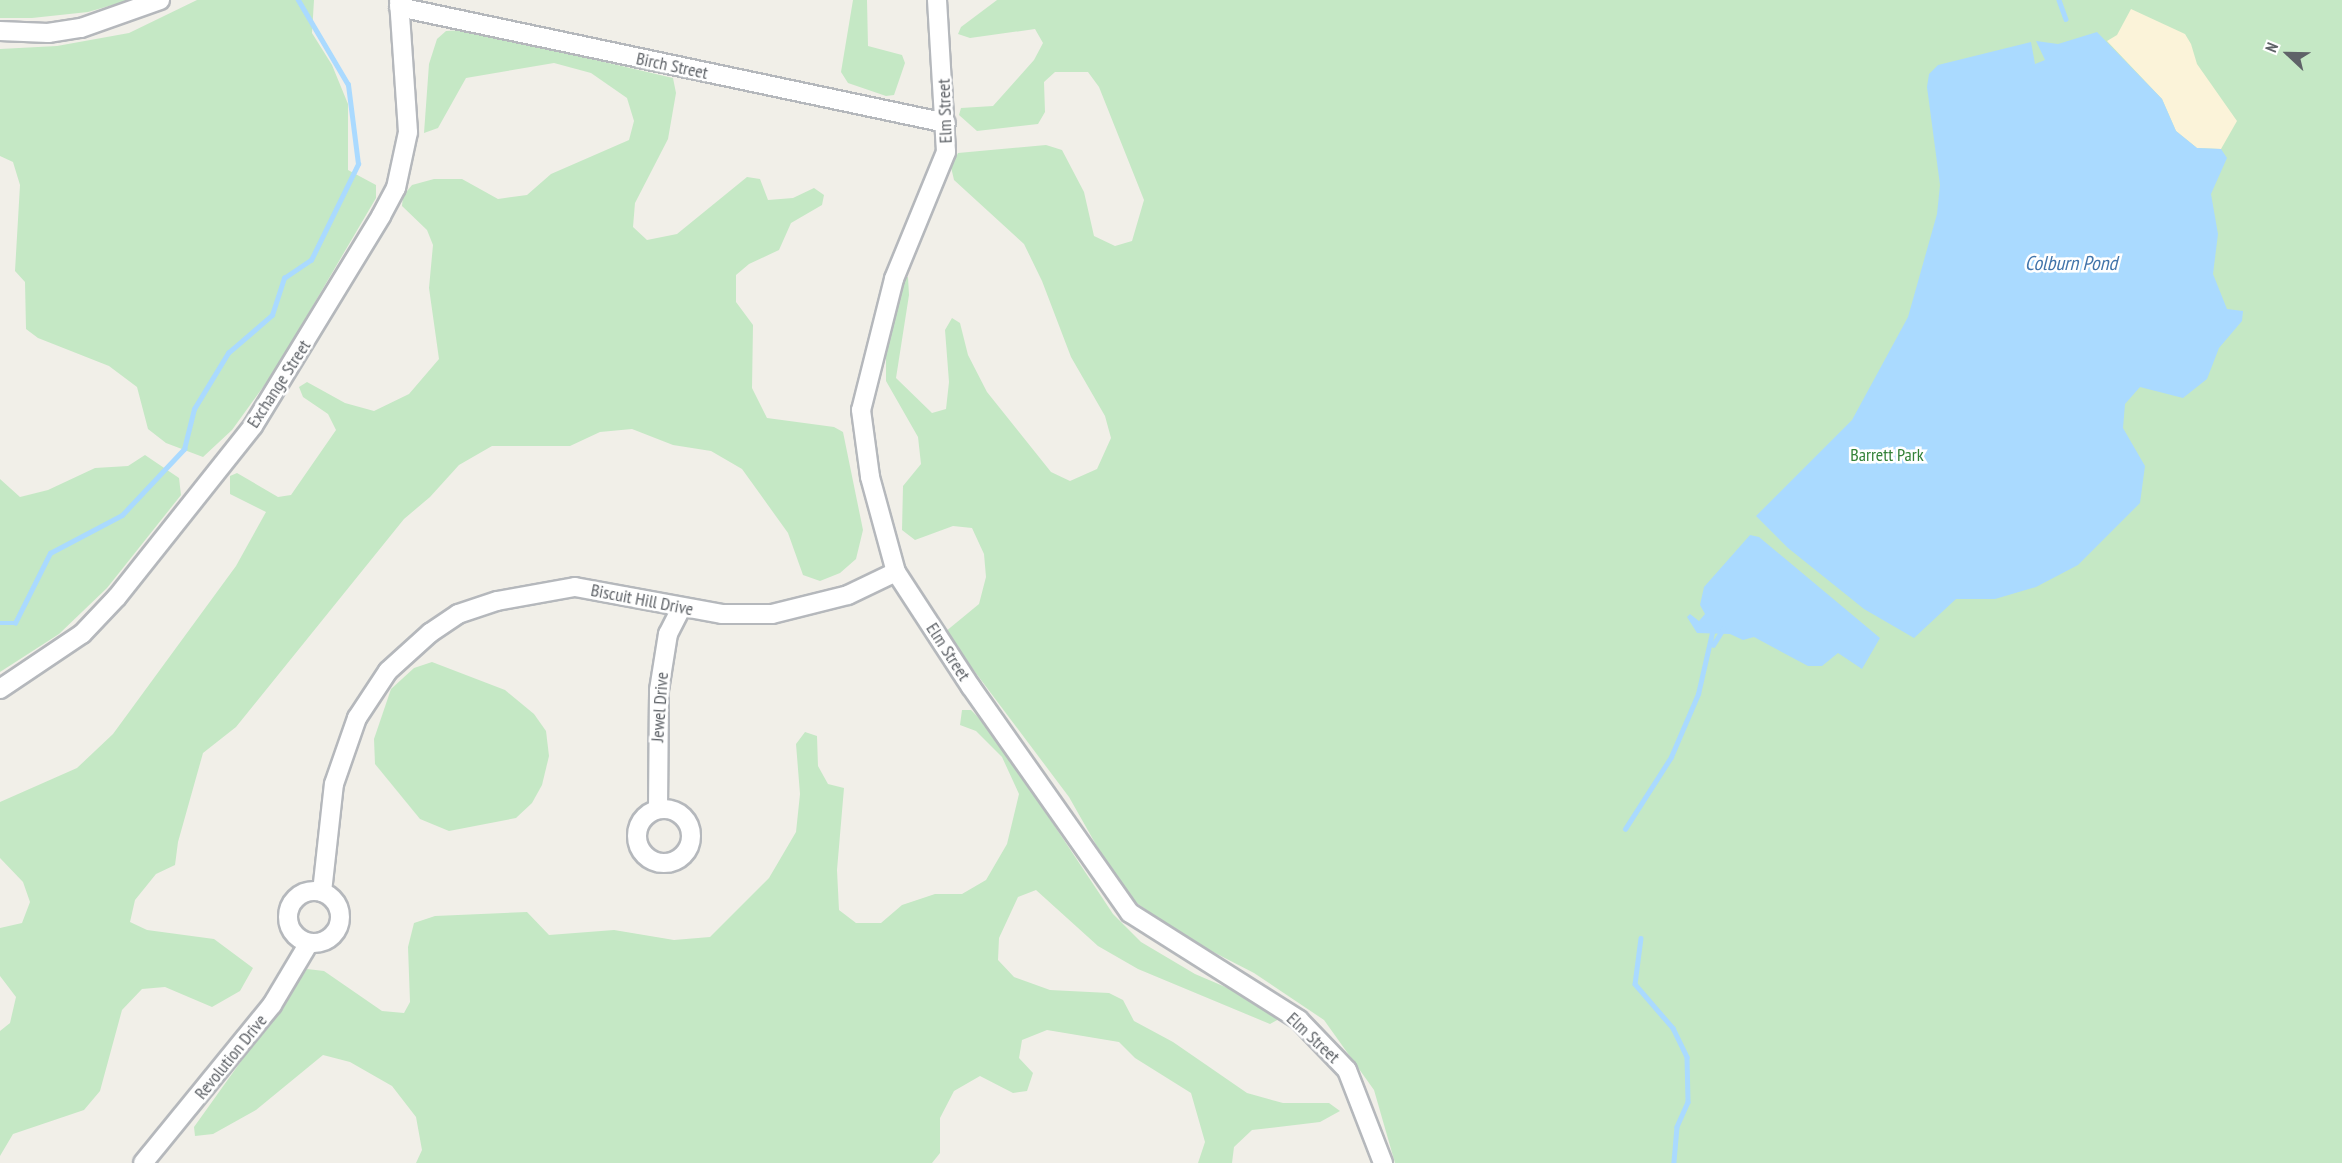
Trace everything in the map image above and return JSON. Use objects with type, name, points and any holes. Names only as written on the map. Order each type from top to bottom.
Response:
[{"type":"street","points":[[0,31],[48,33],[81,28],[160,0]]},
{"type":"street","name":"Elm Street","points":[[937,0],[946,152],[894,279],[861,410],[870,477],[896,572],[970,687],[1130,913],[1299,1020],[1347,1070],[1383,1163]]},
{"type":"street","name":"Birch Street","points":[[399,3],[946,123]]},
{"type":"street","name":"Exchange Street","points":[[0,689],[82,634],[124,589],[253,426],[381,216],[396,188],[407,143],[399,3]]},
{"type":"street","name":"Biscuit Hill Drive","points":[[322,892],[334,784],[357,718],[388,671],[430,633],[468,610],[575,587],[681,608],[742,616],[772,614],[848,594],[896,572]]},
{"type":"street","name":"Jewel Drive","points":[[658,809],[659,690],[668,634],[681,608]]},
{"type":"street","points":[[304,892],[322,892],[335,901],[339,925],[330,938],[309,943],[292,931],[288,914],[291,905],[304,892]]},
{"type":"street","name":"Revolution Drive","points":[[143,1163],[272,1005],[309,943]]},
{"type":"green space","points":[[0,0],[130,0],[88,12],[32,18],[0,18]]},
{"type":"green space","points":[[197,0],[314,0],[312,33],[332,65],[348,104],[348,170],[376,185],[376,198],[274,372],[232,430],[203,457],[166,443],[148,429],[137,387],[109,366],[38,338],[26,329],[25,282],[15,271],[20,185],[13,162],[0,156],[0,49],[57,46],[129,33]]},
{"type":"green space","points":[[853,0],[867,0],[868,46],[902,55],[905,63],[894,95],[886,96],[848,83],[841,72]]},
{"type":"green space","name":"Barrett Park","points":[[997,0],[2342,0],[2342,1163],[1395,1163],[1374,1090],[1324,1020],[1254,973],[1186,938],[1124,894],[1069,797],[945,632],[979,604],[986,577],[984,554],[972,528],[953,526],[915,540],[902,530],[903,486],[921,464],[918,437],[886,381],[886,338],[900,278],[908,277],[909,295],[896,378],[932,413],[946,409],[949,382],[945,330],[952,318],[960,323],[968,355],[987,392],[1051,472],[1070,481],[1097,469],[1111,438],[1105,416],[1071,357],[1042,281],[1024,244],[954,180],[951,167],[958,153],[1046,145],[1062,150],[1084,192],[1094,236],[1115,246],[1132,241],[1144,200],[1099,87],[1088,72],[1055,72],[1044,82],[1045,112],[1038,124],[977,131],[959,115],[961,108],[993,106],[1034,60],[1043,43],[1035,29],[970,38],[958,34],[961,27]]},
{"type":"green space","points":[[467,30],[673,78],[676,93],[668,139],[635,203],[633,227],[647,240],[677,234],[747,177],[760,179],[768,200],[793,198],[814,188],[824,195],[822,205],[791,223],[779,250],[749,264],[736,275],[736,302],[753,325],[752,388],[767,418],[834,427],[843,432],[863,530],[856,559],[840,573],[820,581],[803,575],[788,533],[742,469],[711,451],[673,445],[632,429],[600,432],[570,446],[492,446],[459,465],[430,497],[404,519],[236,727],[203,753],[178,842],[175,865],[156,874],[135,900],[130,922],[147,930],[214,939],[253,968],[240,991],[212,1007],[165,987],[142,989],[122,1010],[100,1091],[84,1110],[13,1134],[0,1156],[0,1031],[10,1023],[16,997],[0,976],[0,928],[22,923],[30,902],[23,882],[0,858],[0,802],[77,768],[113,734],[236,566],[266,512],[230,494],[230,476],[237,473],[278,497],[291,495],[336,430],[328,414],[303,397],[299,387],[307,382],[345,403],[374,411],[409,394],[439,359],[429,288],[433,245],[427,230],[402,206],[403,196],[412,185],[434,179],[462,179],[498,199],[527,195],[551,174],[629,140],[634,121],[627,98],[591,73],[554,63],[466,78],[438,128],[424,133],[429,64],[437,39],[446,31]]},
{"type":"green space","points":[[145,455],[179,478],[181,495],[107,588],[59,634],[0,672],[0,479],[20,497],[48,490],[95,468],[128,466]]},
{"type":"green space","points":[[432,662],[505,690],[534,714],[546,731],[549,756],[542,785],[532,803],[516,818],[449,831],[420,819],[375,764],[374,739],[391,689],[414,668]]},
{"type":"green space","points":[[962,710],[971,710],[991,730],[1113,914],[1141,942],[1195,974],[1244,995],[1279,1019],[1270,1024],[1138,969],[1098,946],[1036,890],[1018,897],[999,938],[998,960],[1014,977],[1050,990],[1109,993],[1123,1000],[1134,1021],[1173,1042],[1247,1093],[1283,1103],[1329,1103],[1340,1111],[1320,1122],[1252,1130],[1234,1147],[1232,1163],[1198,1163],[1205,1142],[1191,1093],[1135,1058],[1119,1042],[1047,1030],[1022,1040],[1019,1058],[1033,1073],[1027,1091],[1013,1093],[980,1076],[954,1091],[940,1118],[940,1153],[932,1163],[416,1163],[422,1150],[416,1117],[392,1086],[350,1062],[323,1055],[256,1110],[213,1134],[195,1136],[194,1127],[307,969],[324,971],[382,1011],[404,1013],[410,1002],[408,947],[414,923],[435,916],[527,912],[549,935],[614,930],[674,940],[710,937],[769,878],[796,832],[800,794],[796,744],[805,732],[817,736],[818,766],[828,784],[844,788],[837,870],[839,910],[856,923],[881,923],[902,905],[935,894],[962,894],[986,880],[1007,844],[1019,794],[1002,757],[976,731],[960,725]]},
{"type":"sand","points":[[2131,9],[2185,34],[2191,44],[2197,64],[2237,121],[2221,149],[2197,148],[2176,131],[2162,99],[2107,41],[2117,35]]},
{"type":"water","name":"Colburn Pond","points":[[2097,32],[2162,99],[2176,131],[2197,148],[2221,149],[2227,158],[2211,194],[2218,234],[2213,274],[2227,309],[2243,311],[2242,321],[2219,348],[2207,379],[2183,398],[2140,387],[2125,404],[2123,428],[2145,466],[2140,503],[2078,565],[2036,587],[1995,599],[1956,599],[1914,638],[1864,609],[1788,548],[1756,516],[1852,420],[1908,317],[1937,214],[1940,185],[1927,87],[1929,74],[1938,65],[2031,42],[2035,64],[2045,60],[2036,41],[2058,44]]},
{"type":"water","points":[[1750,535],[1759,537],[1880,638],[1862,669],[1838,653],[1822,666],[1808,666],[1754,637],[1743,640],[1730,634],[1697,633],[1687,617],[1690,614],[1699,621],[1705,614],[1700,605],[1704,587]]},
{"type":"waterway","points":[[0,623],[15,623],[50,553],[122,515],[184,449],[194,409],[228,353],[272,315],[284,278],[311,260],[358,164],[348,85],[298,0]]},
{"type":"waterway","points":[[2059,0],[2066,19]]},
{"type":"waterway","points":[[1713,645],[1723,629]]},
{"type":"waterway","points":[[1625,829],[1671,757],[1698,694],[1712,633]]},
{"type":"waterway","points":[[1641,938],[1635,984],[1673,1028],[1687,1057],[1688,1102],[1677,1127],[1674,1163]]}]
